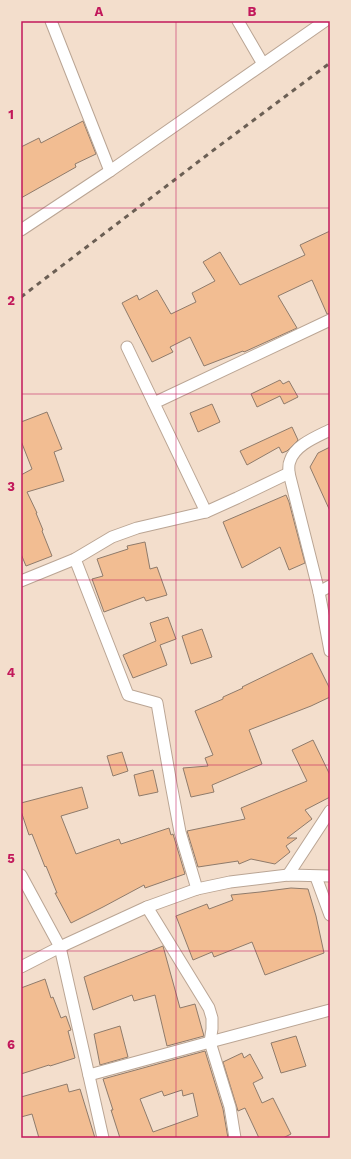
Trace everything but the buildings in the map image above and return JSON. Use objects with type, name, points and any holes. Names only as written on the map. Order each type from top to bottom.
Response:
[{"type":"street","points":[[51,21],[110,171]]},
{"type":"street","points":[[238,21],[263,64]]},
{"type":"street","points":[[21,230],[110,171],[325,21]]},
{"type":"street","points":[[154,403],[330,320]]},
{"type":"street","points":[[127,347],[206,512]]},
{"type":"street","points":[[330,430],[297,449],[290,460],[289,473],[319,592],[330,651]]},
{"type":"street","points":[[21,581],[75,559],[112,537],[138,528],[206,512],[289,473]]},
{"type":"street","points":[[75,559],[128,695],[157,703],[180,832],[196,890]]},
{"type":"street","points":[[319,592],[330,586]]},
{"type":"street","points":[[288,875],[330,811]]},
{"type":"street","points":[[21,875],[60,947],[103,1138]]},
{"type":"street","points":[[21,967],[60,947],[147,907],[196,890],[230,882],[288,875],[316,877],[330,876]]},
{"type":"street","points":[[316,877],[330,915]]},
{"type":"street","points":[[147,907],[209,1008],[212,1018],[210,1042],[230,1107],[235,1138]]},
{"type":"street","points":[[90,1075],[330,1010]]},
{"type":"railway","points":[[21,297],[330,63]]}]
